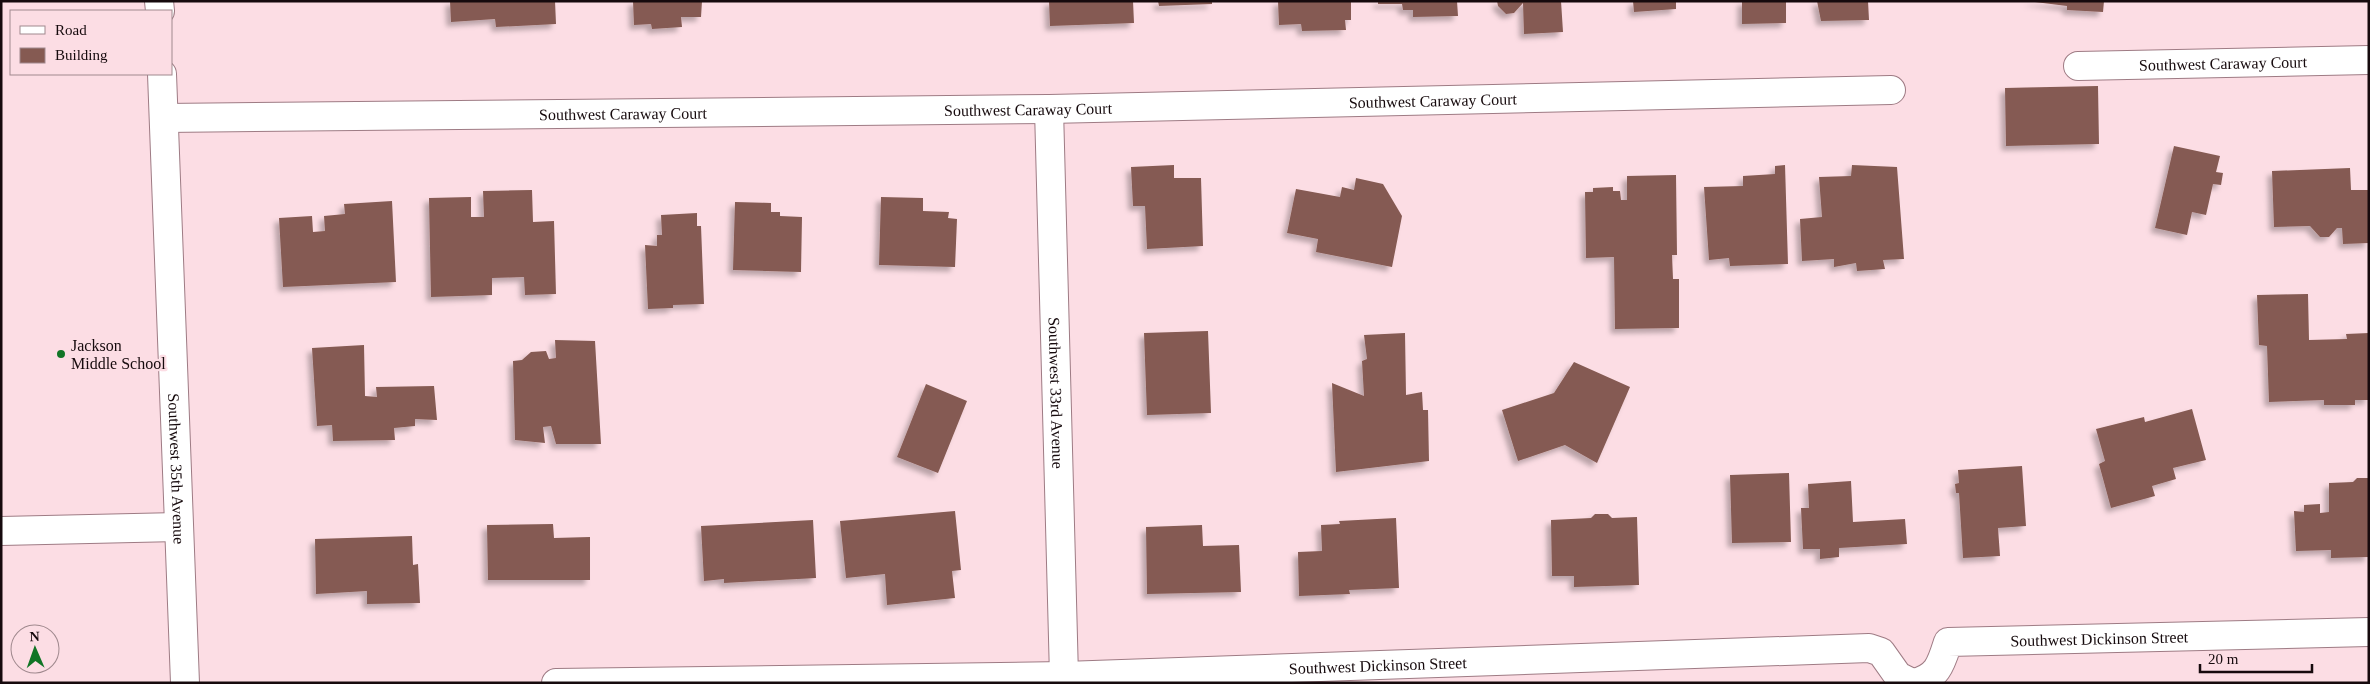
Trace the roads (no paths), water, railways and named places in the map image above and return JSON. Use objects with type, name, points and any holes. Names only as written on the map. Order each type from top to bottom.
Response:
[{"type":"street","name":"Southwest Caraway Court","points":[[2078,66],[2369,60]]},
{"type":"street","name":"Southwest 35th Avenue","points":[[162,75],[185,683]]},
{"type":"street","name":"Southwest Caraway Court","points":[[164,118],[1049,109],[1891,90]]},
{"type":"street","name":"Southwest 33rd Avenue","points":[[1049,109],[1064,676]]},
{"type":"street","points":[[1,531],[178,527]]},
{"type":"street","name":"Southwest Dickinson Street","points":[[556,683],[1064,676],[1870,648],[1881,652],[1898,676],[1913,683],[1928,679],[1940,665],[1948,642],[2369,632]]},
{"type":"place","name":"Jackson Middle School","points":[[61,354]]}]
